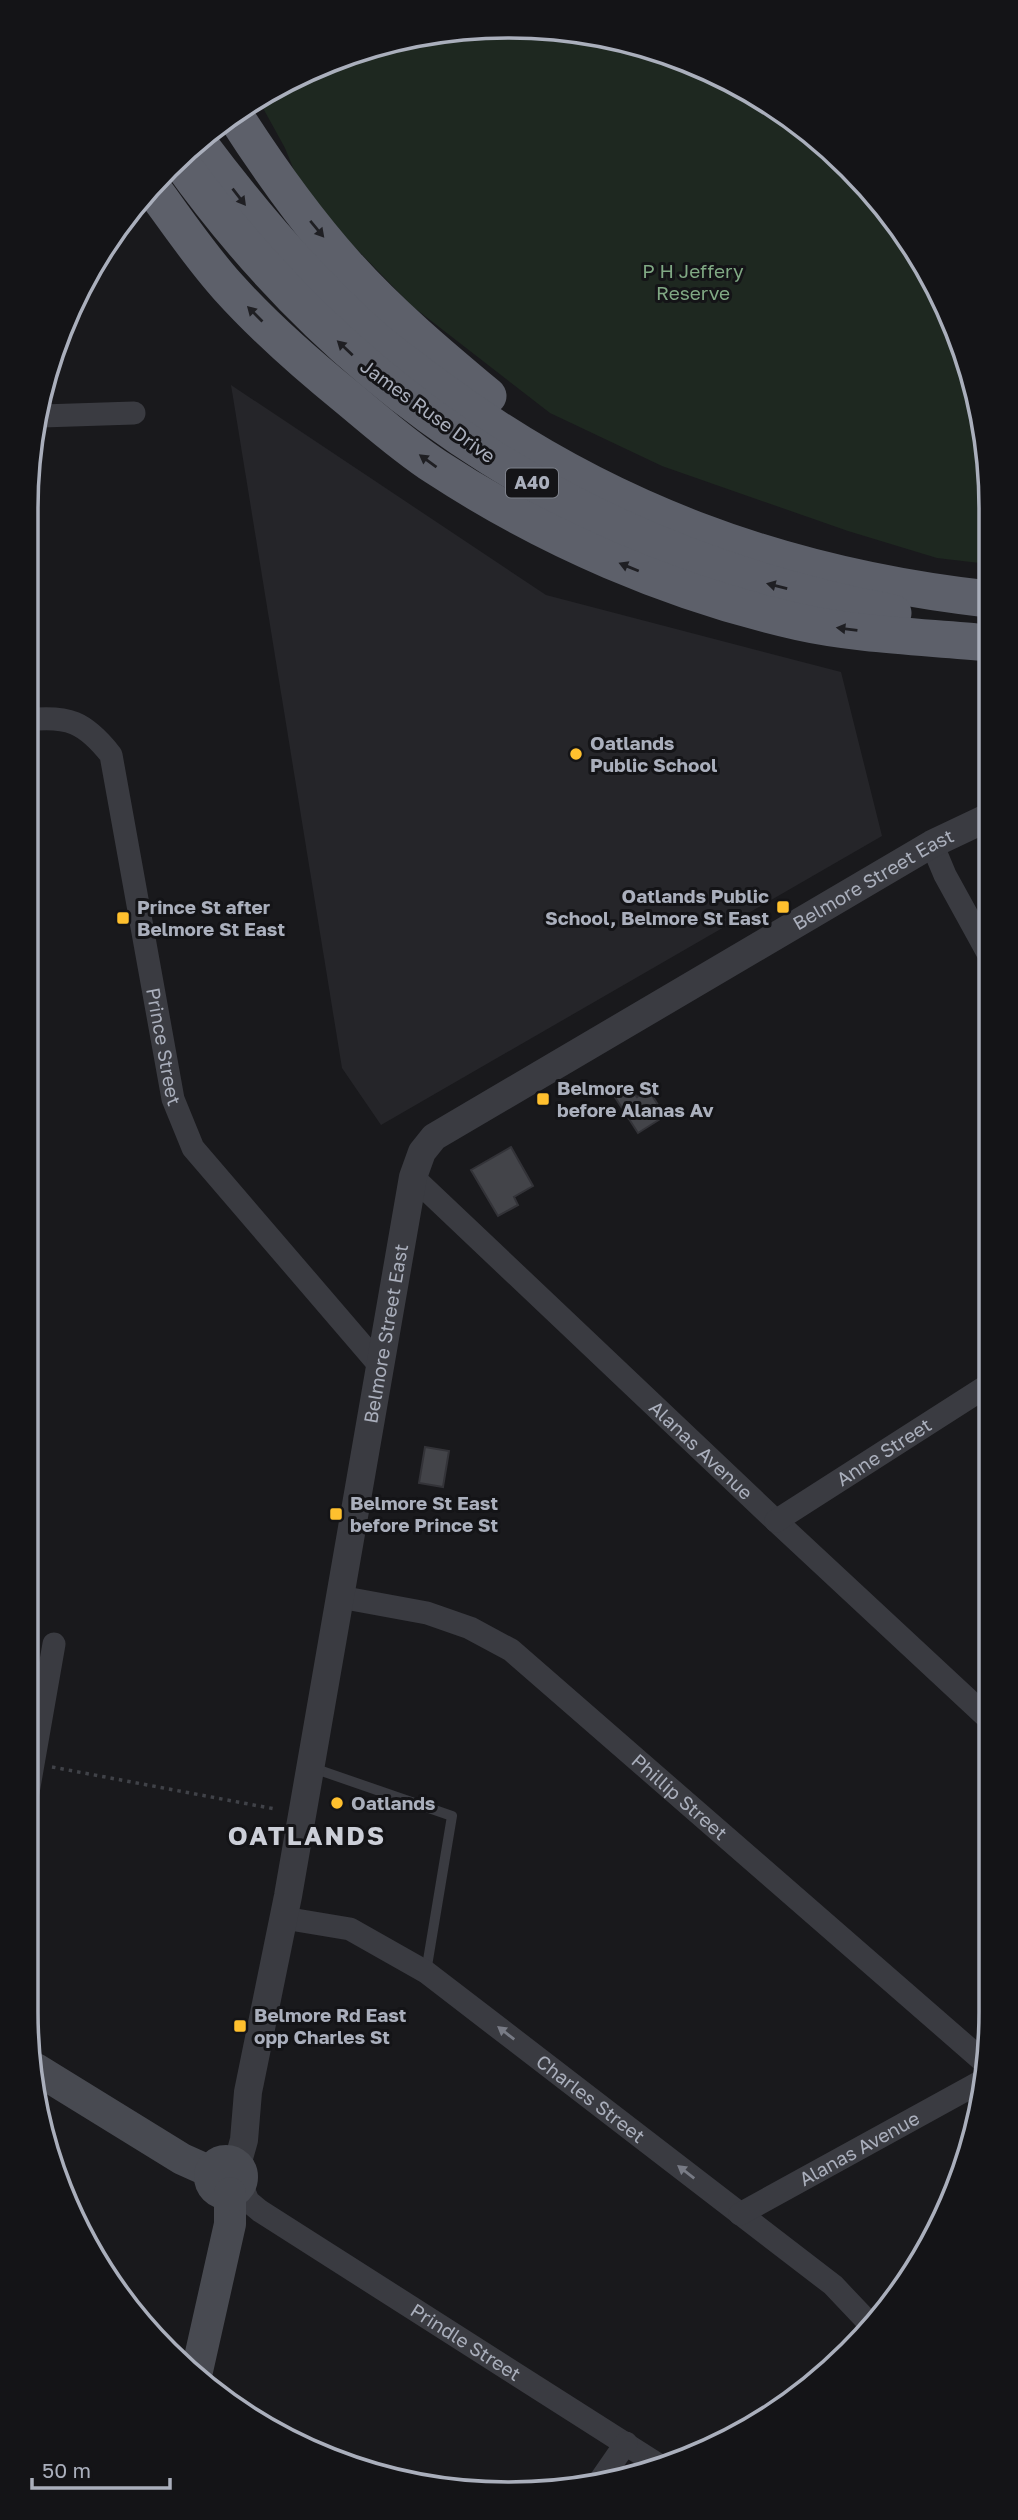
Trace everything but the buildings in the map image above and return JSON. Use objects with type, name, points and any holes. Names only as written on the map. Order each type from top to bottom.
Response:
[{"type":"highway","points":[[240,124],[270,170],[346,266],[435,352],[488,396],[591,463],[699,514],[917,590]]},
{"type":"highway","name":"James Ruse Drive","points":[[205,151],[270,235],[363,330],[476,416],[579,478],[704,535],[831,572],[917,590],[979,598]]},
{"type":"highway","name":"James Ruse Drive","points":[[185,168],[262,265],[352,355],[462,440],[516,475],[633,535],[760,582],[891,613],[979,625]]},
{"type":"highway","points":[[158,195],[228,286],[278,338],[424,458],[498,505],[550,533],[616,562],[733,605],[801,623],[979,642]]},
{"type":"main road","points":[[43,2072],[182,2159],[230,2179],[230,2224],[198,2365]]},
{"type":"street","points":[[48,416],[134,413]]},
{"type":"street","name":"Prince Street","points":[[38,719],[59,717],[80,724],[96,737],[111,755],[173,1099],[193,1148],[381,1367]]},
{"type":"street","name":"Belmore Street East","points":[[230,2179],[244,2140],[248,2092],[284,1918],[413,1177],[422,1152],[434,1137],[444,1131],[932,844],[979,822]]},
{"type":"street","points":[[932,844],[979,936]]},
{"type":"street","name":"Alanas Avenue","points":[[413,1177],[979,1710]]},
{"type":"street","name":"Anne Street","points":[[776,1521],[979,1391]]},
{"type":"street","name":"Phillip Street","points":[[341,1597],[427,1613],[470,1628],[511,1650],[977,2056]]},
{"type":"street","points":[[38,1757],[54,1644]]},
{"type":"street","name":"Charles Street","points":[[284,1918],[350,1929],[426,1972],[833,2286],[865,2319]]},
{"type":"street","name":"Alanas Avenue","points":[[740,2214],[973,2086]]},
{"type":"street","name":"Prindle Street","points":[[230,2179],[248,2201],[273,2220],[651,2460]]},
{"type":"street","points":[[225,2247],[247,2227],[273,2220]]},
{"type":"street","points":[[607,2471],[626,2443]]},
{"type":"lane","points":[[310,1768],[452,1816],[426,1972]]},
{"type":"path","points":[[38,1771],[275,1809]]},
{"type":"shaded area","name":"Oatlands Public School","points":[[231,385],[546,595],[841,672],[882,836],[381,1125],[342,1068]]},
{"type":"green space","name":"P H Jeffery Reserve","points":[[509,38],[601,48],[660,63],[717,87],[744,102],[795,136],[842,176],[900,248],[931,301],[955,358],[970,417],[978,478],[979,563],[937,558],[848,531],[662,466],[550,413],[412,306],[304,195],[285,148],[263,109],[301,87],[358,63],[448,43]]},
{"type":"place","name":"Oatlands Public School","points":[[576,754]]},
{"type":"place","name":"Oatlands Public School, Belmore St East","points":[[783,907]]},
{"type":"place","name":"Prince St after Belmore St East","points":[[123,918]]},
{"type":"place","name":"Belmore St before Alanas Av","points":[[543,1099]]},
{"type":"place","name":"Belmore St East before Prince St","points":[[336,1514]]},
{"type":"place","name":"Oatlands","points":[[337,1803]]},
{"type":"place","name":"Belmore Rd East opp Charles St","points":[[240,2026]]},
{"type":"district","name":"OATLANDS","points":[[307,1836]]}]
